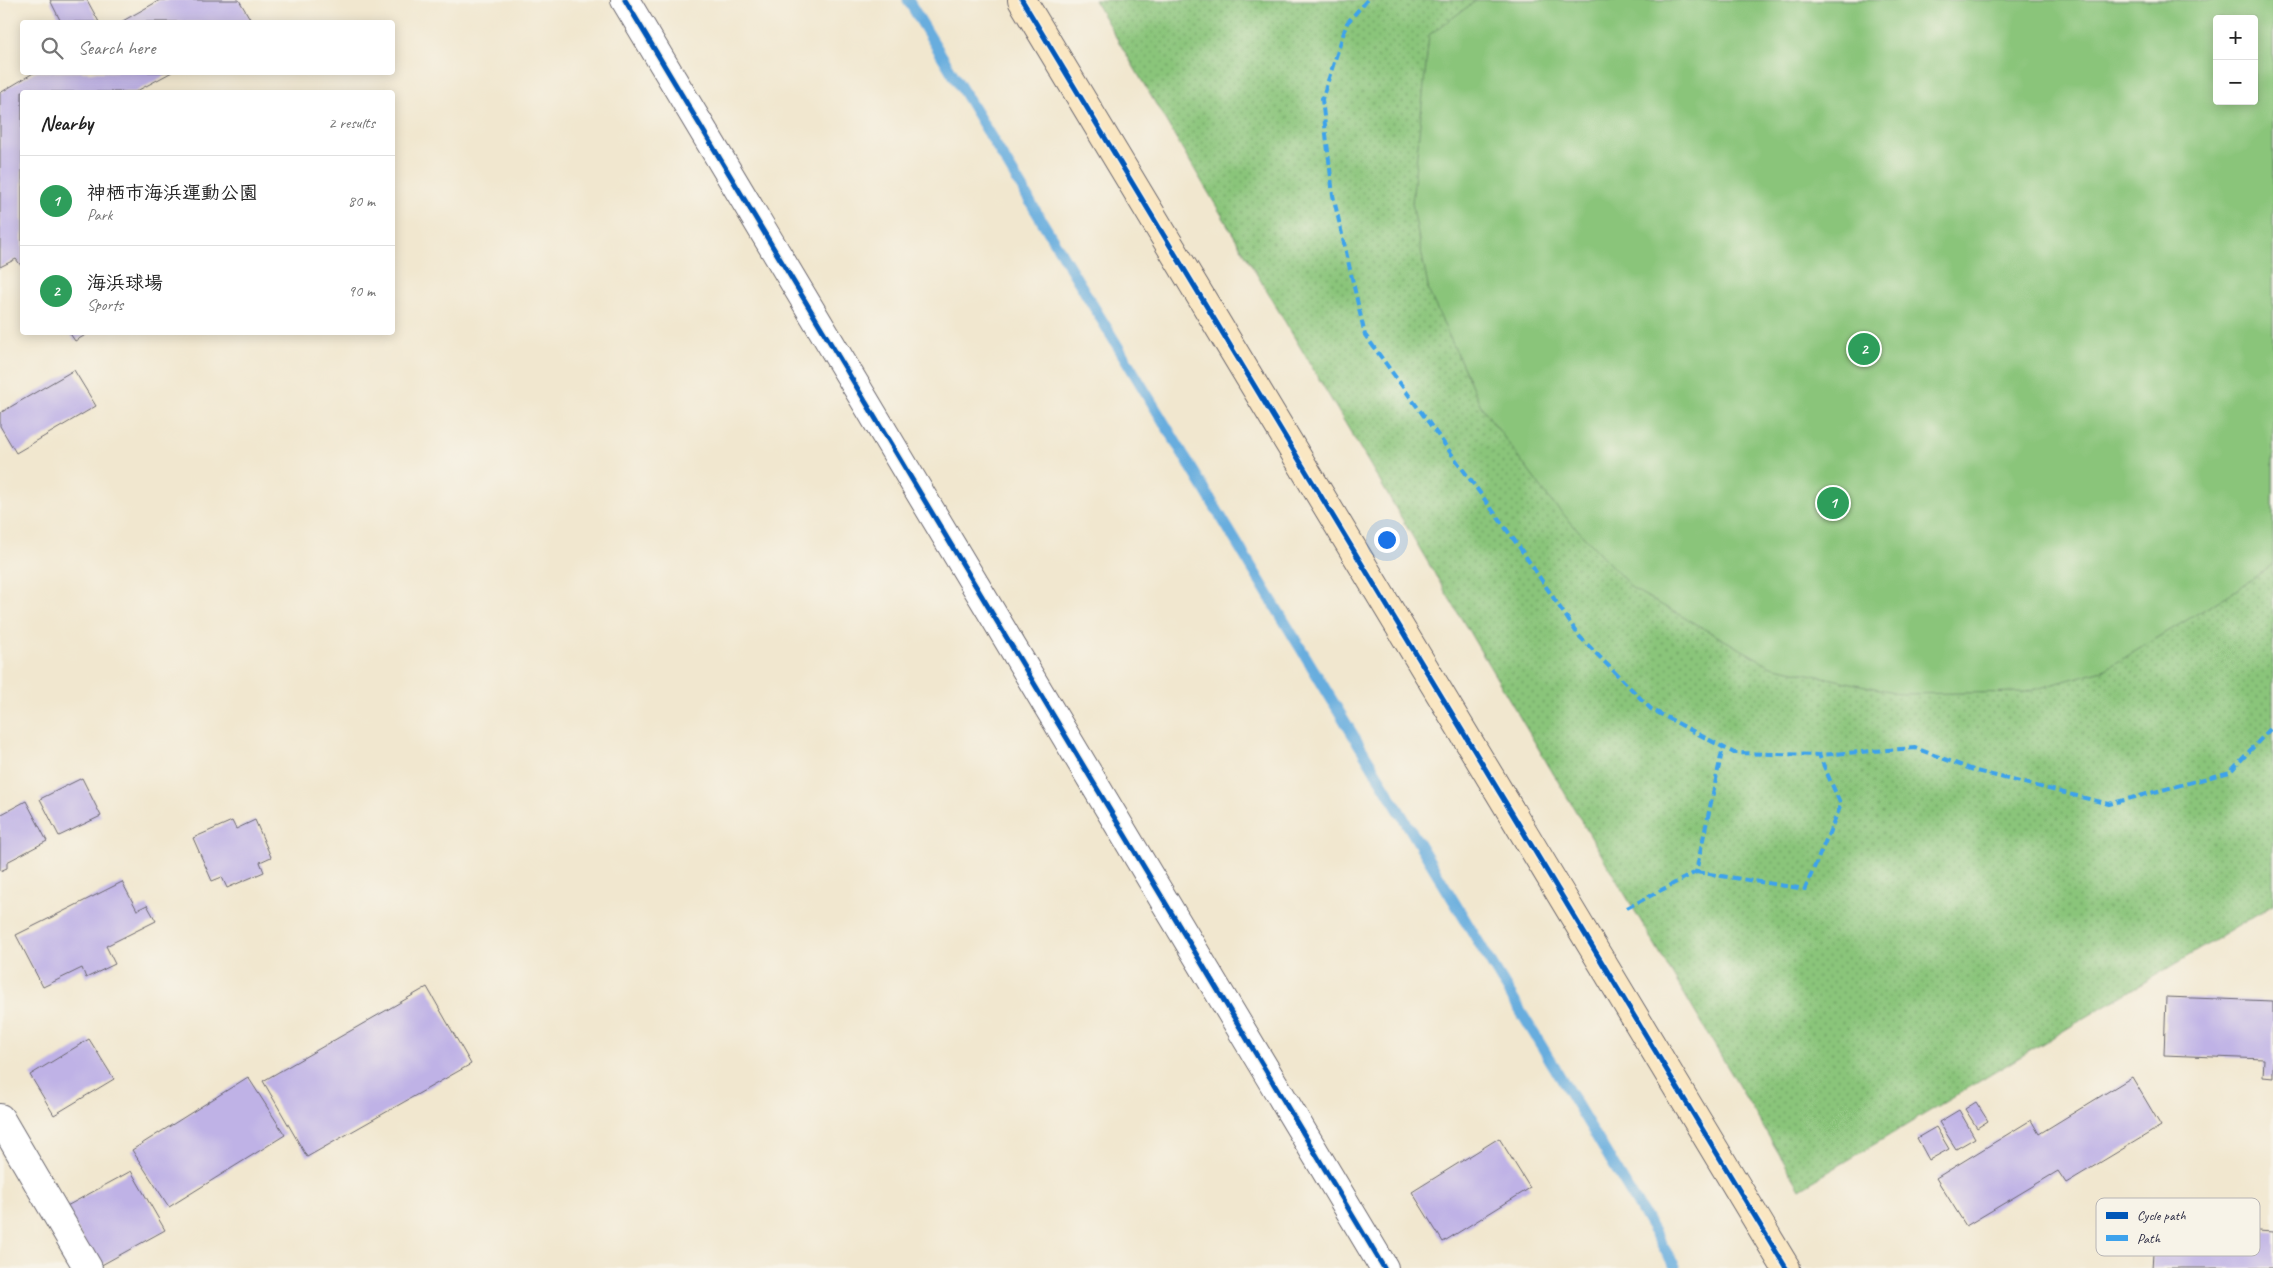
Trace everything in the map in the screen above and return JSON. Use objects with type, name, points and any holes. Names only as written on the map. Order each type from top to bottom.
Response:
[{"type":"street","points":[[625,0],[1384,1268]]},
{"type":"street","points":[[1022,0],[1786,1268]]},
{"type":"street","points":[[0,1118],[88,1268]]},
{"type":"green space","points":[[1094,0],[2273,0],[2273,905],[1800,1189]]},
{"type":"green space","points":[[1477,0],[2273,0],[2273,564],[2238,589],[2106,669],[2026,692],[1903,694],[1771,666],[1633,589],[1550,500],[1481,406],[1429,292],[1412,203],[1429,35]]},
{"type":"building","points":[[50,0],[87,0],[98,20],[60,20]]},
{"type":"building","points":[[160,0],[239,0],[251,20],[125,20]]},
{"type":"building","points":[[30,75],[166,75],[139,90],[20,90],[20,264],[16,259],[0,267],[0,93]]},
{"type":"building","points":[[71,335],[86,335],[75,341]]},
{"type":"building","points":[[74,370],[96,406],[16,453],[0,426],[0,413]]},
{"type":"building","points":[[82,778],[101,816],[59,836],[40,799]]},
{"type":"building","points":[[26,801],[47,841],[7,862],[7,868],[0,871],[0,815]]},
{"type":"building","points":[[255,820],[271,857],[260,862],[264,872],[227,888],[222,877],[212,881],[193,838],[232,821],[236,829]]},
{"type":"building","points":[[122,882],[137,910],[147,905],[156,921],[106,946],[115,964],[86,978],[82,968],[43,987],[16,935]]},
{"type":"building","points":[[427,987],[471,1064],[307,1157],[263,1081]]},
{"type":"building","points":[[2166,997],[2273,1001],[2273,1078],[2263,1077],[2264,1059],[2164,1055]]},
{"type":"building","points":[[89,1039],[114,1079],[54,1115],[30,1075]]},
{"type":"building","points":[[248,1077],[285,1135],[169,1207],[132,1150]]},
{"type":"building","points":[[2132,1077],[2161,1126],[2066,1183],[2058,1171],[1966,1226],[1936,1178],[2031,1120],[2039,1134]]},
{"type":"building","points":[[1976,1102],[1988,1121],[1977,1128],[1965,1109]]},
{"type":"building","points":[[1959,1110],[1975,1138],[1956,1149],[1939,1122]]},
{"type":"building","points":[[1936,1127],[1949,1149],[1929,1160],[1917,1138]]},
{"type":"building","points":[[1499,1138],[1530,1188],[1443,1242],[1412,1192]]},
{"type":"building","points":[[131,1171],[165,1230],[98,1267],[65,1207]]},
{"type":"building","points":[[2260,1231],[2273,1232],[2273,1268],[2152,1268],[2153,1256],[2260,1256]]},
{"type":"waterway","points":[[908,0],[1676,1268]]},
{"type":"marked path","points":[[1367,0],[1347,23],[1322,99],[1333,195],[1365,335],[1520,548],[1579,636],[1651,709],[1734,753],[1819,755],[1915,748],[1976,771],[2109,804],[2230,772],[2273,726]]},
{"type":"marked path","points":[[1627,908],[1696,872],[1723,747]]},
{"type":"marked path","points":[[1696,872],[1805,889],[1841,805],[1819,755]]},
{"type":"cycle path","points":[[625,0],[1384,1268]]},
{"type":"cycle path","points":[[1022,0],[1786,1268]]},
{"type":"place","name":"海浜球場","points":[[1864,349]]},
{"type":"place","name":"神栖市海浜運動公園","points":[[1833,503]]}]
